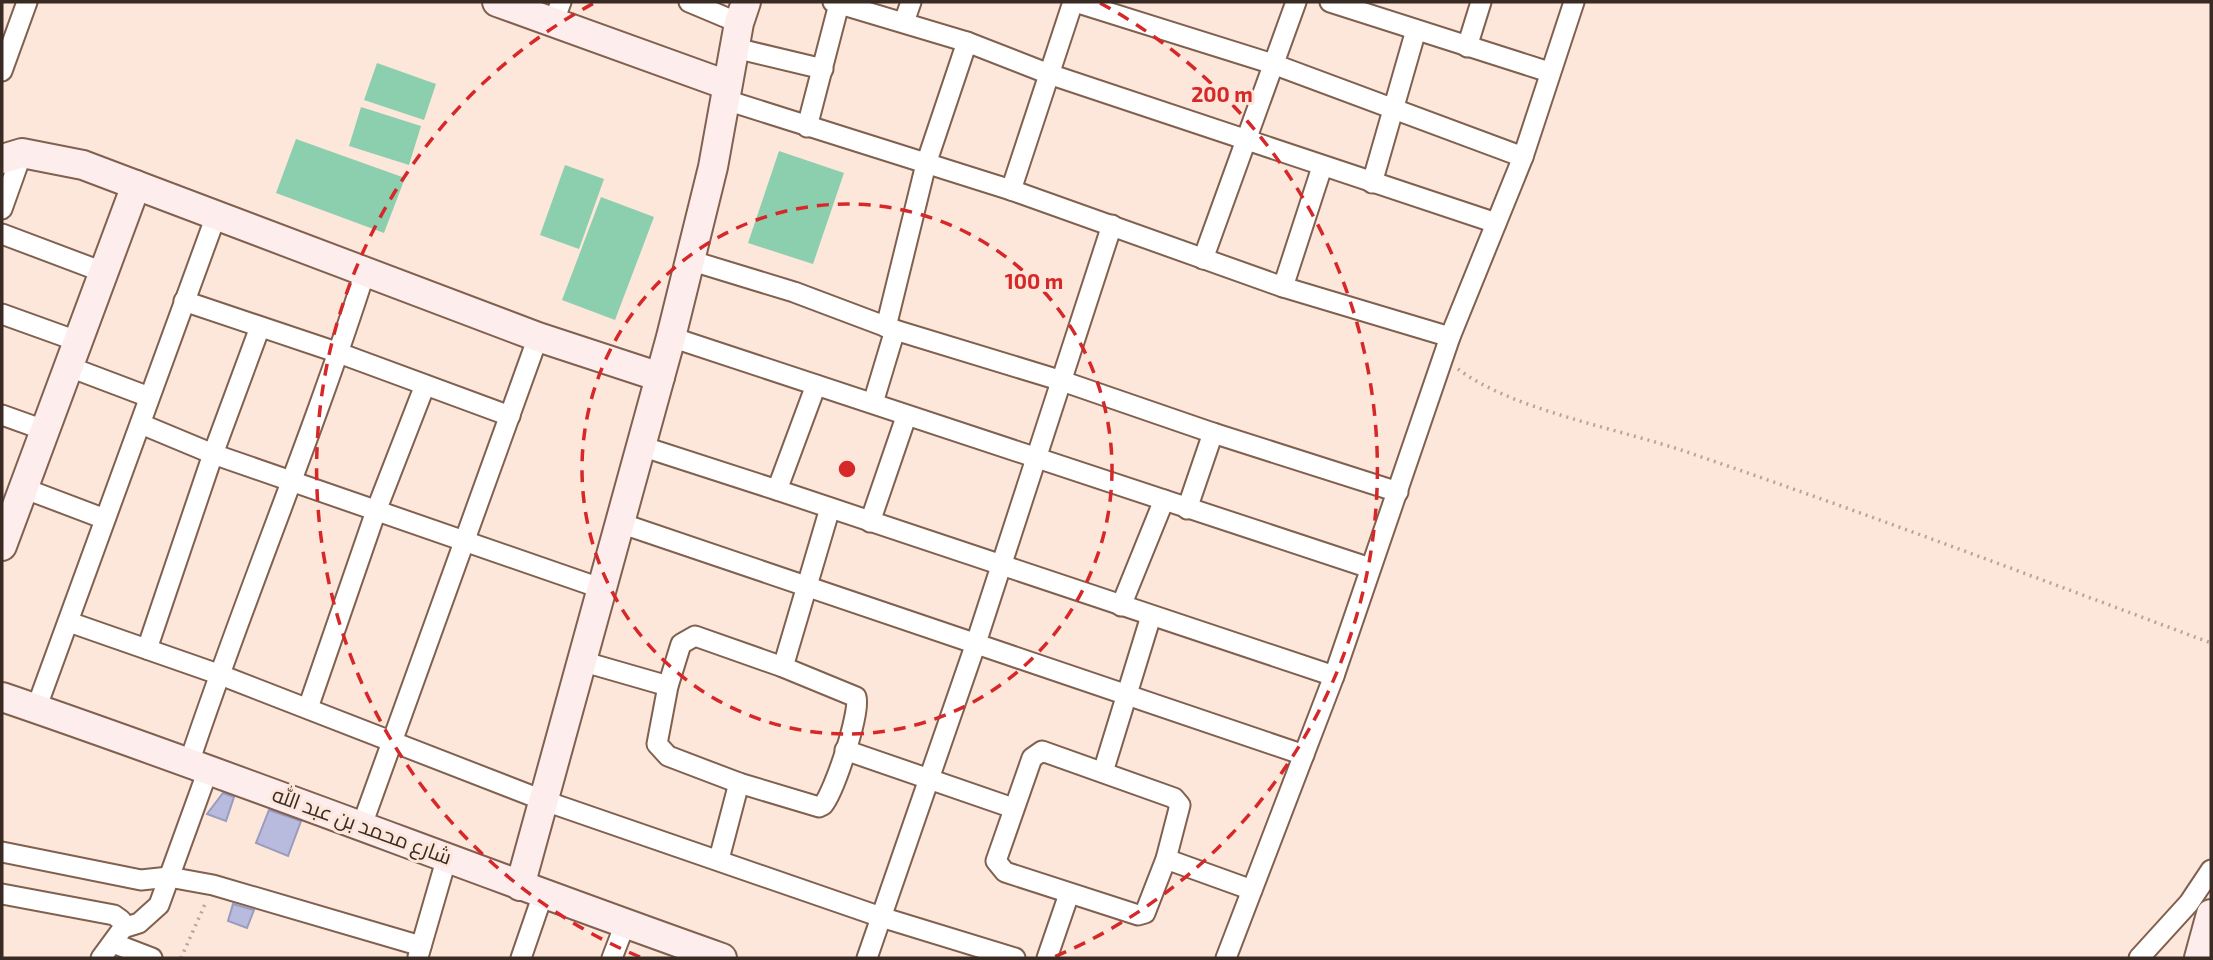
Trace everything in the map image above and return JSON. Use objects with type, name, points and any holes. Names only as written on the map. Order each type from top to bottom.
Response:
[{"type":"street","points":[[2,71],[27,2]]},
{"type":"street","points":[[497,2],[557,12],[727,93],[807,127],[1011,190],[1283,287],[1450,337]]},
{"type":"street","points":[[689,2],[740,24],[823,69]]},
{"type":"street","points":[[904,22],[911,2]]},
{"type":"street","points":[[1011,190],[1074,2],[1273,64],[1523,157]]},
{"type":"street","points":[[1203,259],[1296,2]]},
{"type":"street","points":[[1330,2],[1549,72]]},
{"type":"street","points":[[1467,47],[1481,2]]},
{"type":"street","points":[[1227,958],[1334,676],[1450,337],[1523,157],[1574,2]]},
{"type":"street","points":[[807,127],[823,69],[836,3],[967,42],[1049,74],[1496,223]]},
{"type":"street","points":[[521,958],[545,801],[600,588],[671,337],[713,167],[740,24]]},
{"type":"street","points":[[1372,183],[1416,30]]},
{"type":"street","points":[[873,403],[926,164],[967,42]]},
{"type":"street","points":[[2,209],[9,153],[83,165],[217,213],[538,337],[660,377]]},
{"type":"street","points":[[1283,287],[1322,167]]},
{"type":"street","points":[[2,546],[13,500],[44,430],[136,185]]},
{"type":"street","points":[[36,709],[217,213]]},
{"type":"street","points":[[867,958],[976,643],[1059,380],[1112,225]]},
{"type":"street","points":[[2,234],[103,272]]},
{"type":"street","points":[[689,260],[794,292],[890,329],[1059,380],[1398,492]]},
{"type":"street","points":[[113,943],[159,905],[199,767],[218,674],[339,353],[365,272]]},
{"type":"street","points":[[184,301],[339,353],[510,416]]},
{"type":"street","points":[[2,314],[149,397]]},
{"type":"street","points":[[147,649],[213,454],[260,327]]},
{"type":"street","points":[[362,825],[538,337]]},
{"type":"street","points":[[671,337],[1370,568]]},
{"type":"street","points":[[307,708],[376,511],[425,385]]},
{"type":"street","points":[[777,490],[816,386]]},
{"type":"street","points":[[2,415],[44,430]]},
{"type":"street","points":[[870,522],[906,416]]},
{"type":"street","points":[[141,424],[213,454],[600,588]]},
{"type":"street","points":[[1187,509],[1213,433]]},
{"type":"street","points":[[640,446],[1334,676]]},
{"type":"street","points":[[13,500],[105,519]]},
{"type":"street","points":[[1121,606],[1164,500]]},
{"type":"street","points":[[783,667],[830,508]]},
{"type":"street","points":[[620,523],[1304,755]]},
{"type":"street","points":[[1103,772],[1151,616]]},
{"type":"street","points":[[69,622],[218,674],[545,801],[881,917],[1015,958]]},
{"type":"street","points":[[689,637],[783,667],[856,697],[857,707],[845,750],[828,799],[819,807],[739,783],[668,756],[659,749],[657,744],[668,686],[681,644],[689,637]]},
{"type":"street","points":[[582,660],[668,686]]},
{"type":"street","name":"شارع محمد بن عبد الله","points":[[2,697],[362,825],[722,958]]},
{"type":"street","points":[[845,750],[1013,808]]},
{"type":"street","points":[[1038,752],[1103,772],[1178,801],[1181,810],[1147,910],[1141,915],[1005,872],[996,861],[1013,808],[1032,758],[1038,752]]},
{"type":"street","points":[[719,859],[739,783]]},
{"type":"street","points":[[2,852],[141,880],[169,877],[213,885],[420,955],[447,858]]},
{"type":"street","points":[[1166,859],[1252,890]]},
{"type":"street","points":[[2139,958],[2189,903],[2211,870]]},
{"type":"street","points":[[2,894],[114,915],[121,920],[113,943]]},
{"type":"street","points":[[1047,958],[1069,894]]},
{"type":"street","points":[[2199,958],[2211,914]]},
{"type":"street","points":[[612,958],[625,924]]},
{"type":"street","points":[[113,943],[152,958]]},
{"type":"path","points":[[1443,358],[1471,377],[1513,398],[1685,452],[1895,525],[2211,643]]},
{"type":"path","points":[[181,958],[213,885]]},
{"type":"green space","points":[[377,63],[436,84],[424,120],[364,100]]},
{"type":"green space","points":[[361,107],[421,126],[409,165],[349,146]]},
{"type":"green space","points":[[296,139],[405,178],[384,233],[276,193]]},
{"type":"green space","points":[[779,151],[844,173],[813,264],[748,243]]},
{"type":"green space","points":[[565,165],[604,179],[579,249],[540,235]]},
{"type":"green space","points":[[601,197],[654,217],[615,320],[562,300]]},
{"type":"building","points":[[223,793],[234,797],[226,821],[207,814]]},
{"type":"building","points":[[269,810],[301,821],[288,856],[256,843]]},
{"type":"building","points":[[233,904],[254,910],[247,928],[228,921]]}]
